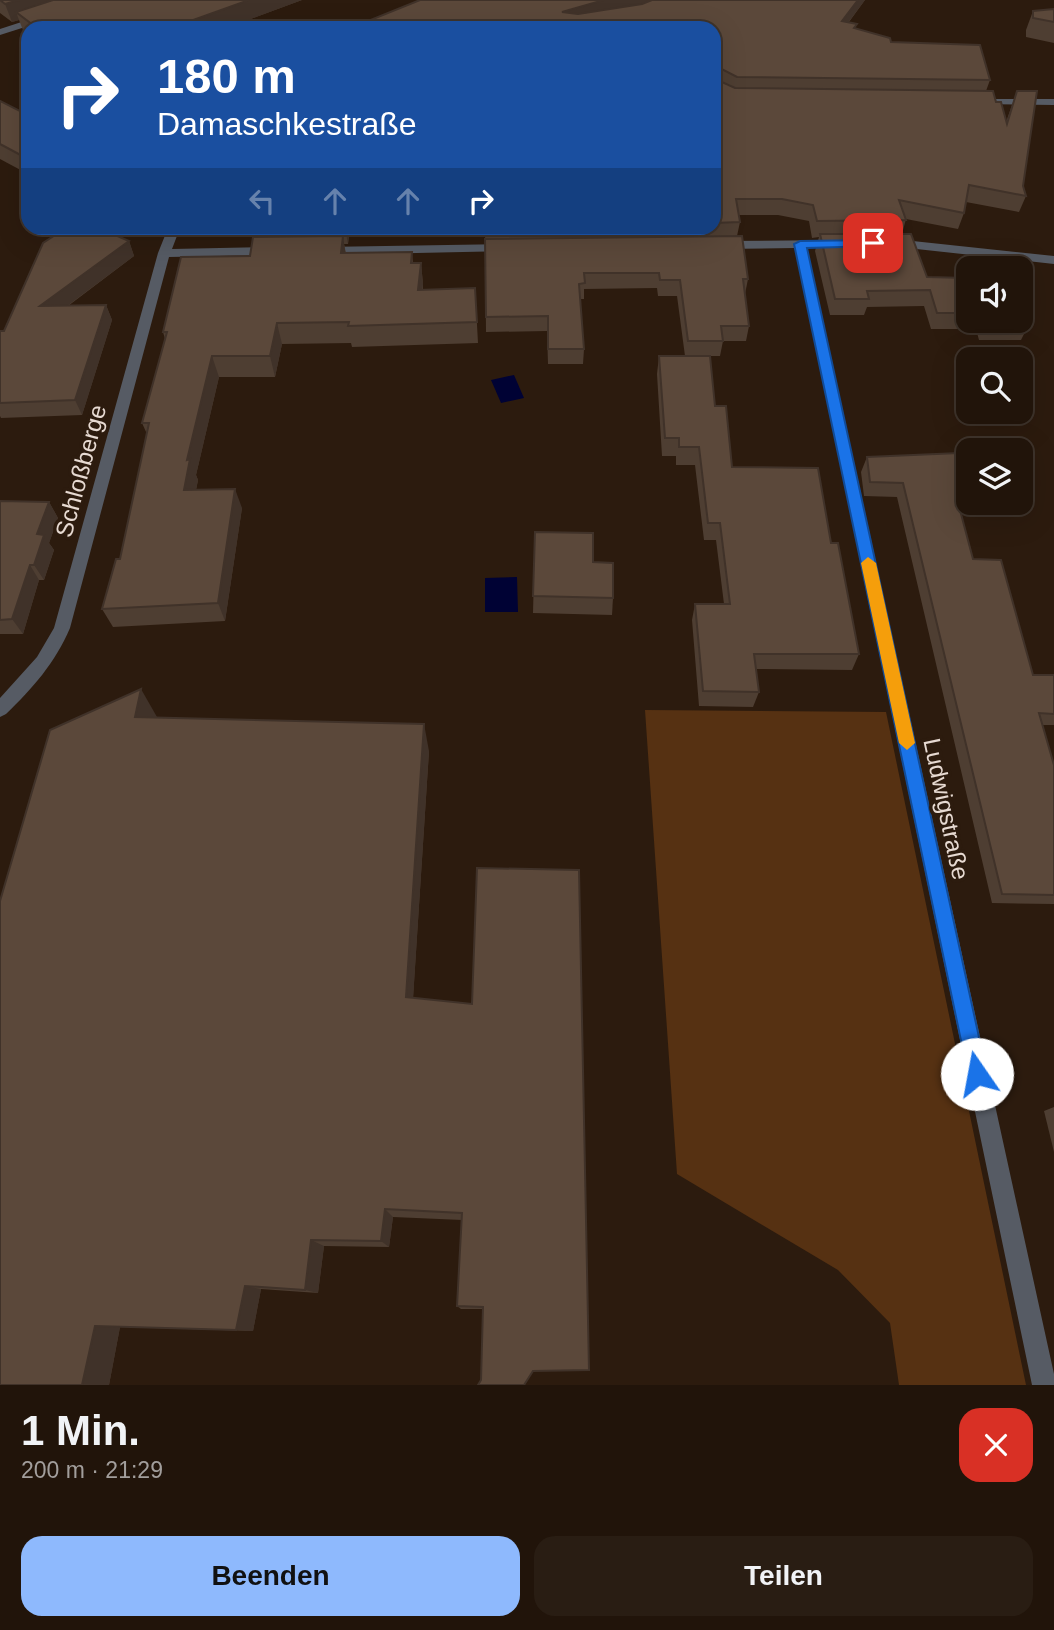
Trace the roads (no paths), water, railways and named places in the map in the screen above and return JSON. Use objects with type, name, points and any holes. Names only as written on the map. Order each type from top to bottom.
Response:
[{"type":"street","points":[[34,21],[50,16]]},
{"type":"street","points":[[0,32],[21,25]]},
{"type":"street","points":[[956,101],[1054,102]]},
{"type":"street","name":"Schloßberge","points":[[0,709],[27,684],[53,652],[62,628],[164,253],[171,235]]},
{"type":"street","points":[[884,243],[1054,260]]},
{"type":"street","name":"Ludwigstraße","points":[[800,244],[1044,1385]]},
{"type":"street","points":[[703,246],[856,244]]},
{"type":"street","points":[[313,251],[522,248]]},
{"type":"street","points":[[164,253],[285,251]]}]
